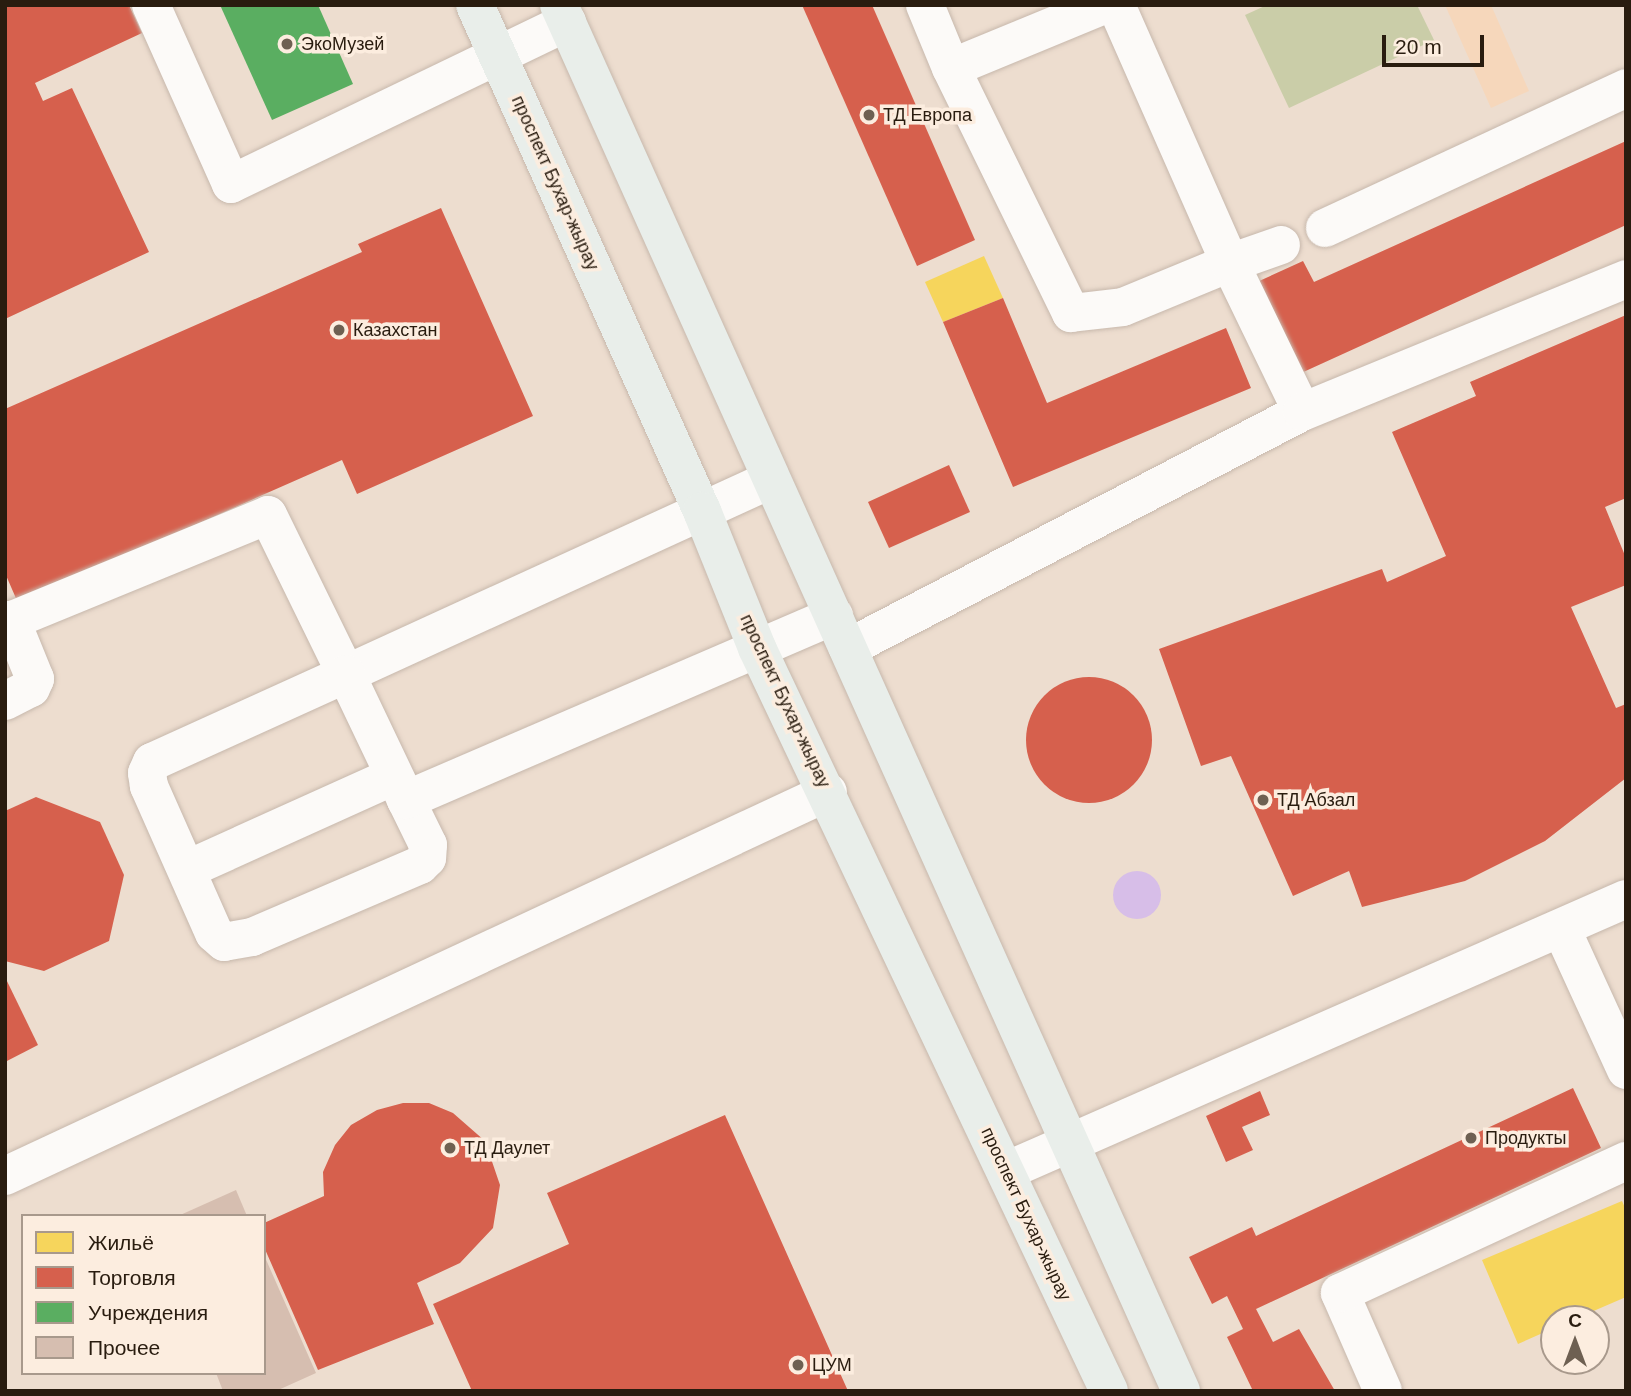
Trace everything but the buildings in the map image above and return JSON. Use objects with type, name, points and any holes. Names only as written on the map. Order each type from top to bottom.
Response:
[{"type":"main road","name":"проспект Бухар-жырау","points":[[475,5],[702,511],[757,648],[828,792],[1109,1391]]},
{"type":"main road","points":[[563,14],[769,480],[841,632],[1181,1391]]},
{"type":"street","points":[[151,5],[231,184],[499,57],[563,14]]},
{"type":"street","points":[[925,5],[951,68],[1071,313],[1122,307],[1230,262],[1281,245]]},
{"type":"street","points":[[951,68],[1104,5]]},
{"type":"street","points":[[1116,5],[1230,262],[1302,412]]},
{"type":"street","points":[[1325,228],[1626,88]]},
{"type":"street","points":[[188,869],[757,648],[841,632],[1302,412],[1626,279]]},
{"type":"street","points":[[5,701],[31,688],[35,680],[8,621],[268,515],[346,674],[428,845],[427,858],[420,865],[252,937],[223,942],[214,933],[188,869],[149,786],[152,762],[346,674],[769,480]]},
{"type":"street","points":[[5,1176],[828,792]]},
{"type":"street","points":[[1006,1171],[1562,930],[1626,899]]},
{"type":"street","points":[[1562,930],[1626,1070]]},
{"type":"street","points":[[1383,1391],[1340,1293],[1626,1161]]},
{"type":"shaded area","points":[[1445,5],[1491,5],[1529,91],[1491,108]]},
{"type":"shaded area","points":[[1137,871],[1154,878],[1161,895],[1154,912],[1137,919],[1120,912],[1113,895],[1120,878]]},
{"type":"green space","points":[[1267,5],[1417,5],[1434,40],[1289,108],[1245,15]]},
{"type":"place","name":"ЭкоМузей","points":[[287,44]]},
{"type":"place","name":"ТД Европа","points":[[869,115]]},
{"type":"place","name":"Казахстан","points":[[339,330]]},
{"type":"place","name":"ТД Абзал","points":[[1263,800]]},
{"type":"place","name":"Продукты","points":[[1471,1138]]},
{"type":"place","name":"ТД Даулет","points":[[450,1148]]},
{"type":"place","name":"ЦУМ","points":[[798,1365]]}]
